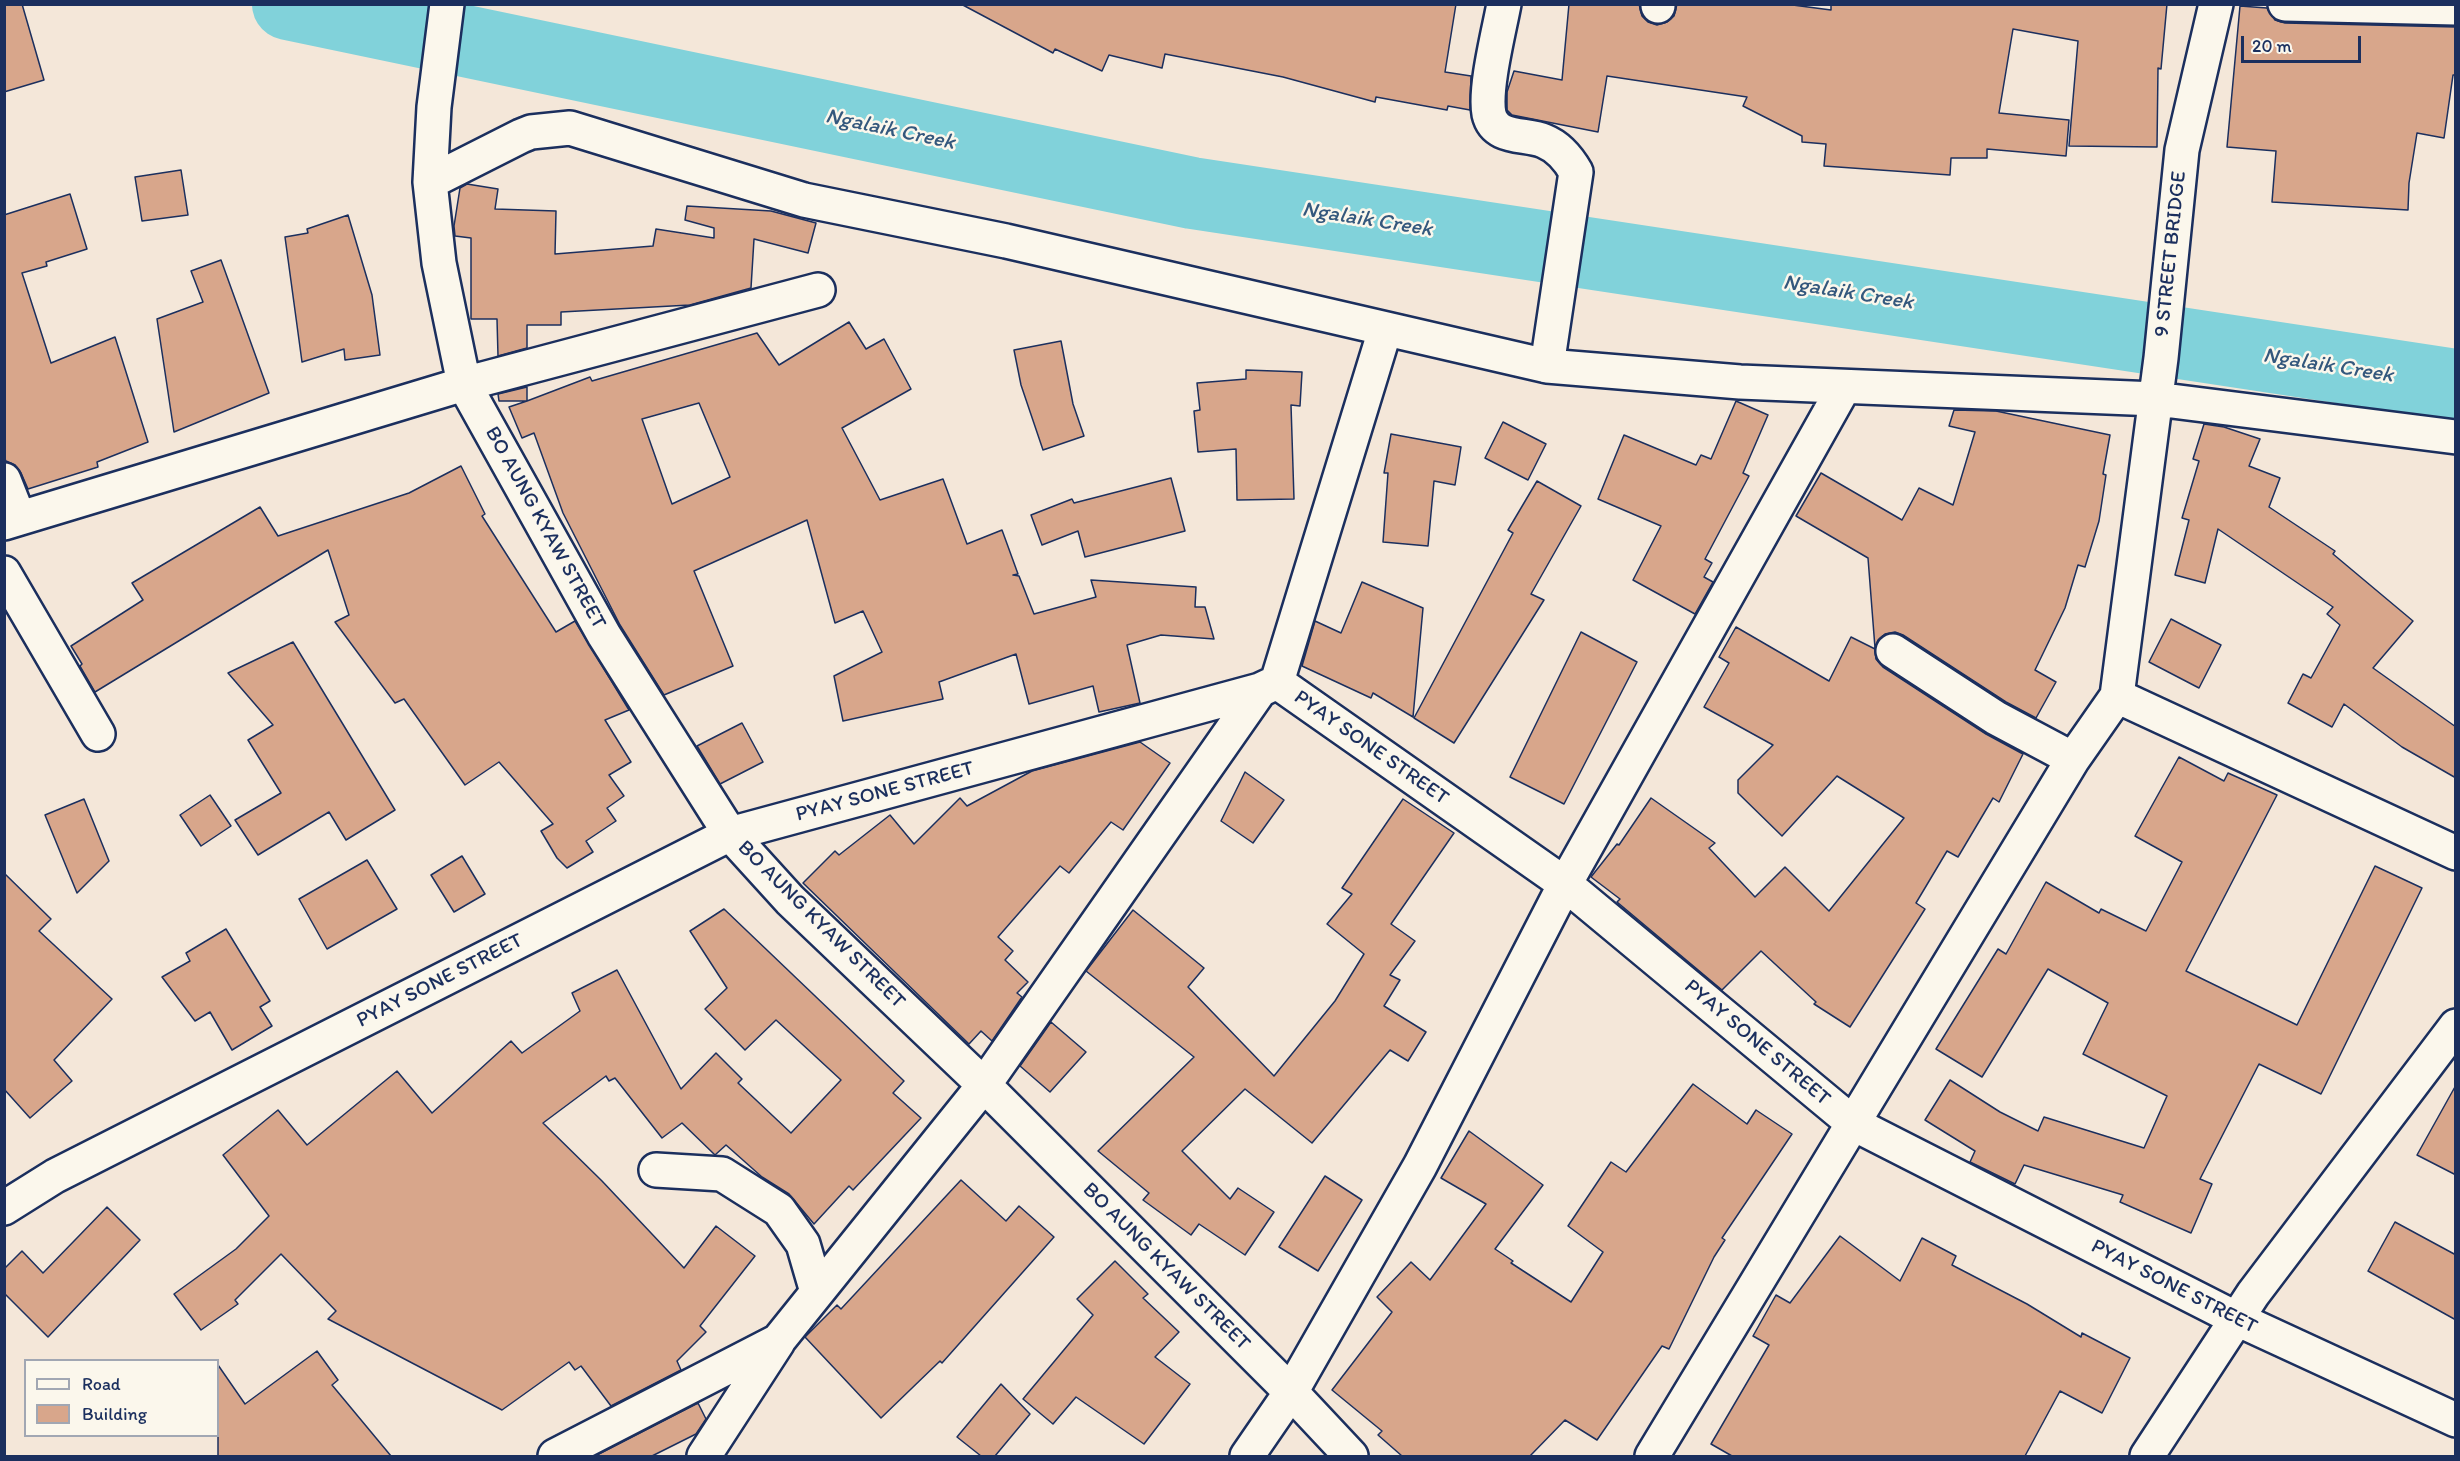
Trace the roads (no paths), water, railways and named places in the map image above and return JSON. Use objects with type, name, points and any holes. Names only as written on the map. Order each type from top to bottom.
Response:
[{"type":"street","name":"BO AUNG KYAW STREET","points":[[447,4],[434,107],[430,182],[439,263],[464,384],[604,635],[730,834],[790,900],[984,1085],[1291,1392],[1351,1456]]},
{"type":"street","points":[[1504,4],[1489,94],[1489,116],[1505,134],[1544,141],[1567,156],[1576,172],[1548,357]]},
{"type":"street","name":"9 STREET BRIDGE","points":[[2117,696],[2161,358],[2182,150],[2216,4]]},
{"type":"street","points":[[2285,4],[2456,8]]},
{"type":"street","points":[[430,182],[531,132],[570,128],[804,200],[1006,241],[1385,330],[1548,357],[1740,382],[2156,399],[2456,437]]},
{"type":"street","points":[[4,480],[12,521],[464,384],[818,290]]},
{"type":"street","points":[[704,1456],[778,1341],[984,1085],[1268,686],[1385,330]]},
{"type":"street","points":[[1247,1456],[1291,1392],[1420,1166],[1565,884],[1844,387]]},
{"type":"street","points":[[4,573],[98,734]]},
{"type":"street","points":[[1893,651],[1996,718],[2073,759]]},
{"type":"street","name":"PYAY SONE STREET","points":[[4,1208],[55,1176],[730,834],[1268,686],[1565,884],[1854,1124],[2237,1319],[2456,1420]]},
{"type":"street","points":[[1652,1456],[2073,759],[2117,696],[2456,853]]},
{"type":"street","points":[[2146,1456],[2253,1294],[2456,1026]]},
{"type":"street","points":[[656,1170],[722,1174],[779,1210],[803,1244],[817,1292]]},
{"type":"street","points":[[555,1456],[778,1341]]},
{"type":"waterway","name":"Ngalaik Creek","points":[[288,4],[1192,193],[2456,385]]}]
